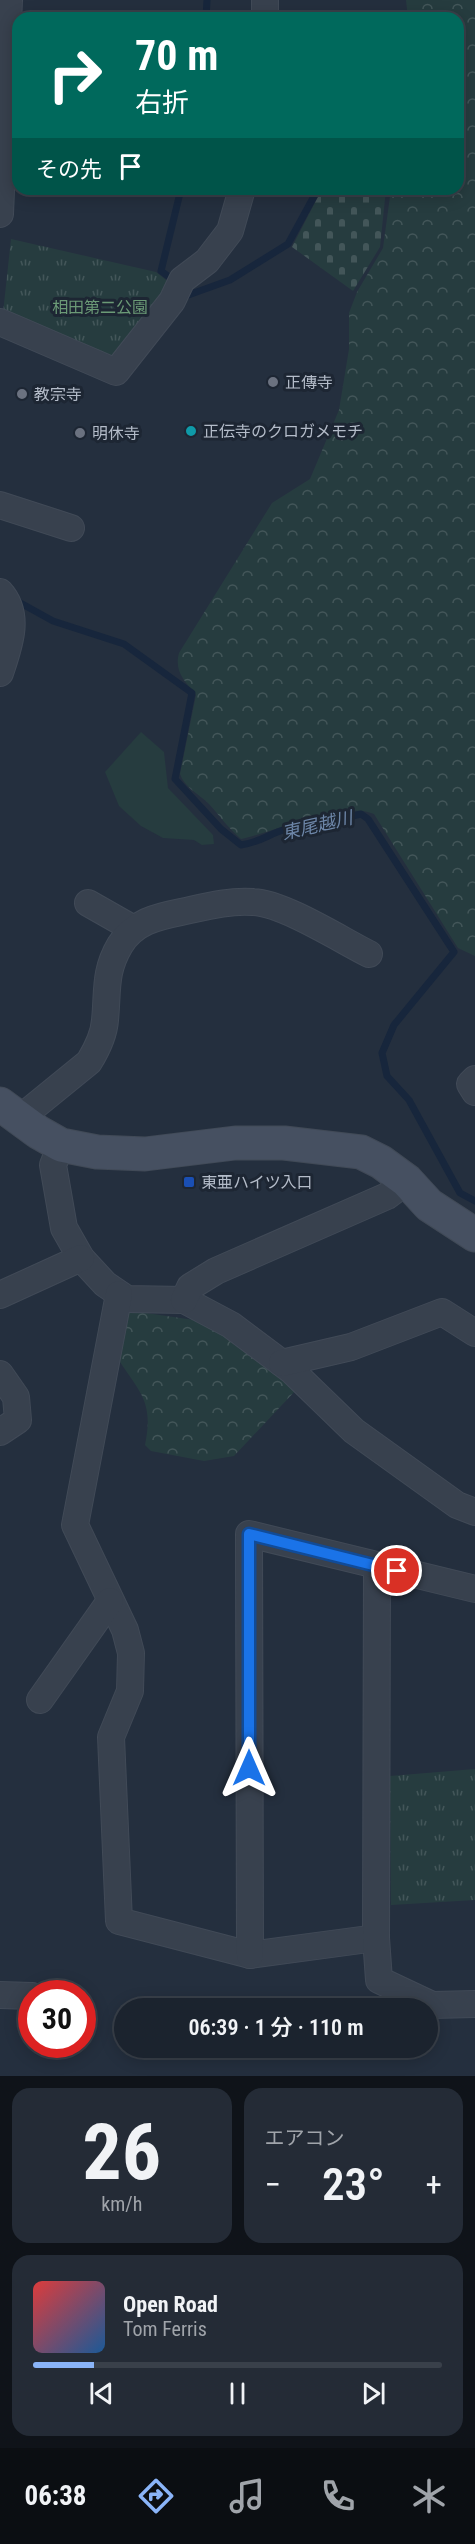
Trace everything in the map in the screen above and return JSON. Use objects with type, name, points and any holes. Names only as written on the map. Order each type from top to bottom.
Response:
[{"type":"street","points":[[9,0],[12,29]]},
{"type":"street","points":[[0,214],[11,161],[12,124]]},
{"type":"street","points":[[0,321],[116,372],[172,302],[182,280],[207,261],[230,231],[240,195]]},
{"type":"street","points":[[0,505],[71,528]]},
{"type":"street","points":[[0,591],[9,601],[12,637],[0,673]]},
{"type":"street","points":[[369,954],[279,909],[255,902],[216,905],[158,916],[132,928],[111,965],[105,987],[105,1021],[102,1036],[89,1062],[10,1112],[61,1145],[97,1152],[145,1154],[235,1143],[284,1143],[361,1152],[381,1162],[407,1181],[429,1205],[475,1235]]},
{"type":"street","points":[[88,903],[132,928]]},
{"type":"street","points":[[475,1079],[470,1084],[475,1092]]},
{"type":"street","points":[[61,1145],[53,1165],[64,1228],[81,1258],[105,1284],[127,1299],[184,1300],[231,1325],[282,1363],[354,1431],[457,1505],[475,1512]]},
{"type":"street","points":[[184,1300],[190,1287],[216,1271],[387,1196],[407,1181]]},
{"type":"street","points":[[0,1295],[81,1258]]},
{"type":"street","points":[[119,1294],[75,1525],[125,1630],[131,1653],[130,1691],[111,1737],[119,1921],[250,1955],[376,1938]]},
{"type":"street","points":[[282,1363],[351,1347],[442,1312],[475,1333]]},
{"type":"street","points":[[0,1374],[16,1398],[18,1420],[0,1432]]},
{"type":"street","points":[[250,1955],[249,1534],[475,1589]]},
{"type":"street","points":[[377,1566],[376,1938],[379,1980],[432,2005],[475,2004]]},
{"type":"street","points":[[40,1700],[110,1601]]},
{"type":"street","points":[[0,1995],[18,1996]]},
{"type":"green space","points":[[406,0],[475,0],[475,956],[458,948],[374,814],[344,811],[327,814],[241,839],[209,804],[188,787],[180,774],[196,695],[179,671],[179,653],[272,503],[310,479],[339,410],[349,349],[349,313],[357,292],[383,248],[390,195],[464,195],[464,12],[407,12]]},
{"type":"green space","points":[[319,195],[385,195],[380,247],[353,291],[292,247]]},
{"type":"green space","name":"相田第二公園","points":[[11,239],[156,272],[171,284],[114,365],[3,313]]},
{"type":"green space","points":[[141,732],[164,752],[168,788],[213,835],[214,844],[202,845],[194,840],[163,838],[141,826],[119,806],[105,772]]},
{"type":"green space","points":[[132,1311],[201,1321],[222,1330],[297,1389],[234,1456],[204,1461],[151,1451],[145,1445],[148,1418],[143,1398],[118,1359],[124,1317]]},
{"type":"green space","points":[[475,1769],[475,1900],[391,1905],[390,1776]]},
{"type":"waterway","points":[[206,12],[207,0]]},
{"type":"waterway","points":[[176,282],[161,271],[180,195]]},
{"type":"waterway","points":[[180,298],[230,280],[288,244],[315,195]]},
{"type":"waterway","name":"東尾越川","points":[[15,600],[53,621],[124,644],[192,693],[175,779],[221,829],[241,845],[286,829],[305,825],[361,814],[368,819],[454,952],[394,1025],[382,1053],[387,1076],[409,1100],[460,1193],[475,1201]]},
{"type":"place","name":"正傳寺","points":[[273,382]]},
{"type":"place","name":"教宗寺","points":[[22,394]]},
{"type":"place","name":"正伝寺のクロガメモチ","points":[[191,431]]},
{"type":"place","name":"明休寺","points":[[80,433]]},
{"type":"place","name":"東亜ハイツ入口","points":[[189,1182]]},
{"type":"route","points":[[249,1768],[249,1534],[397,1571]]}]
